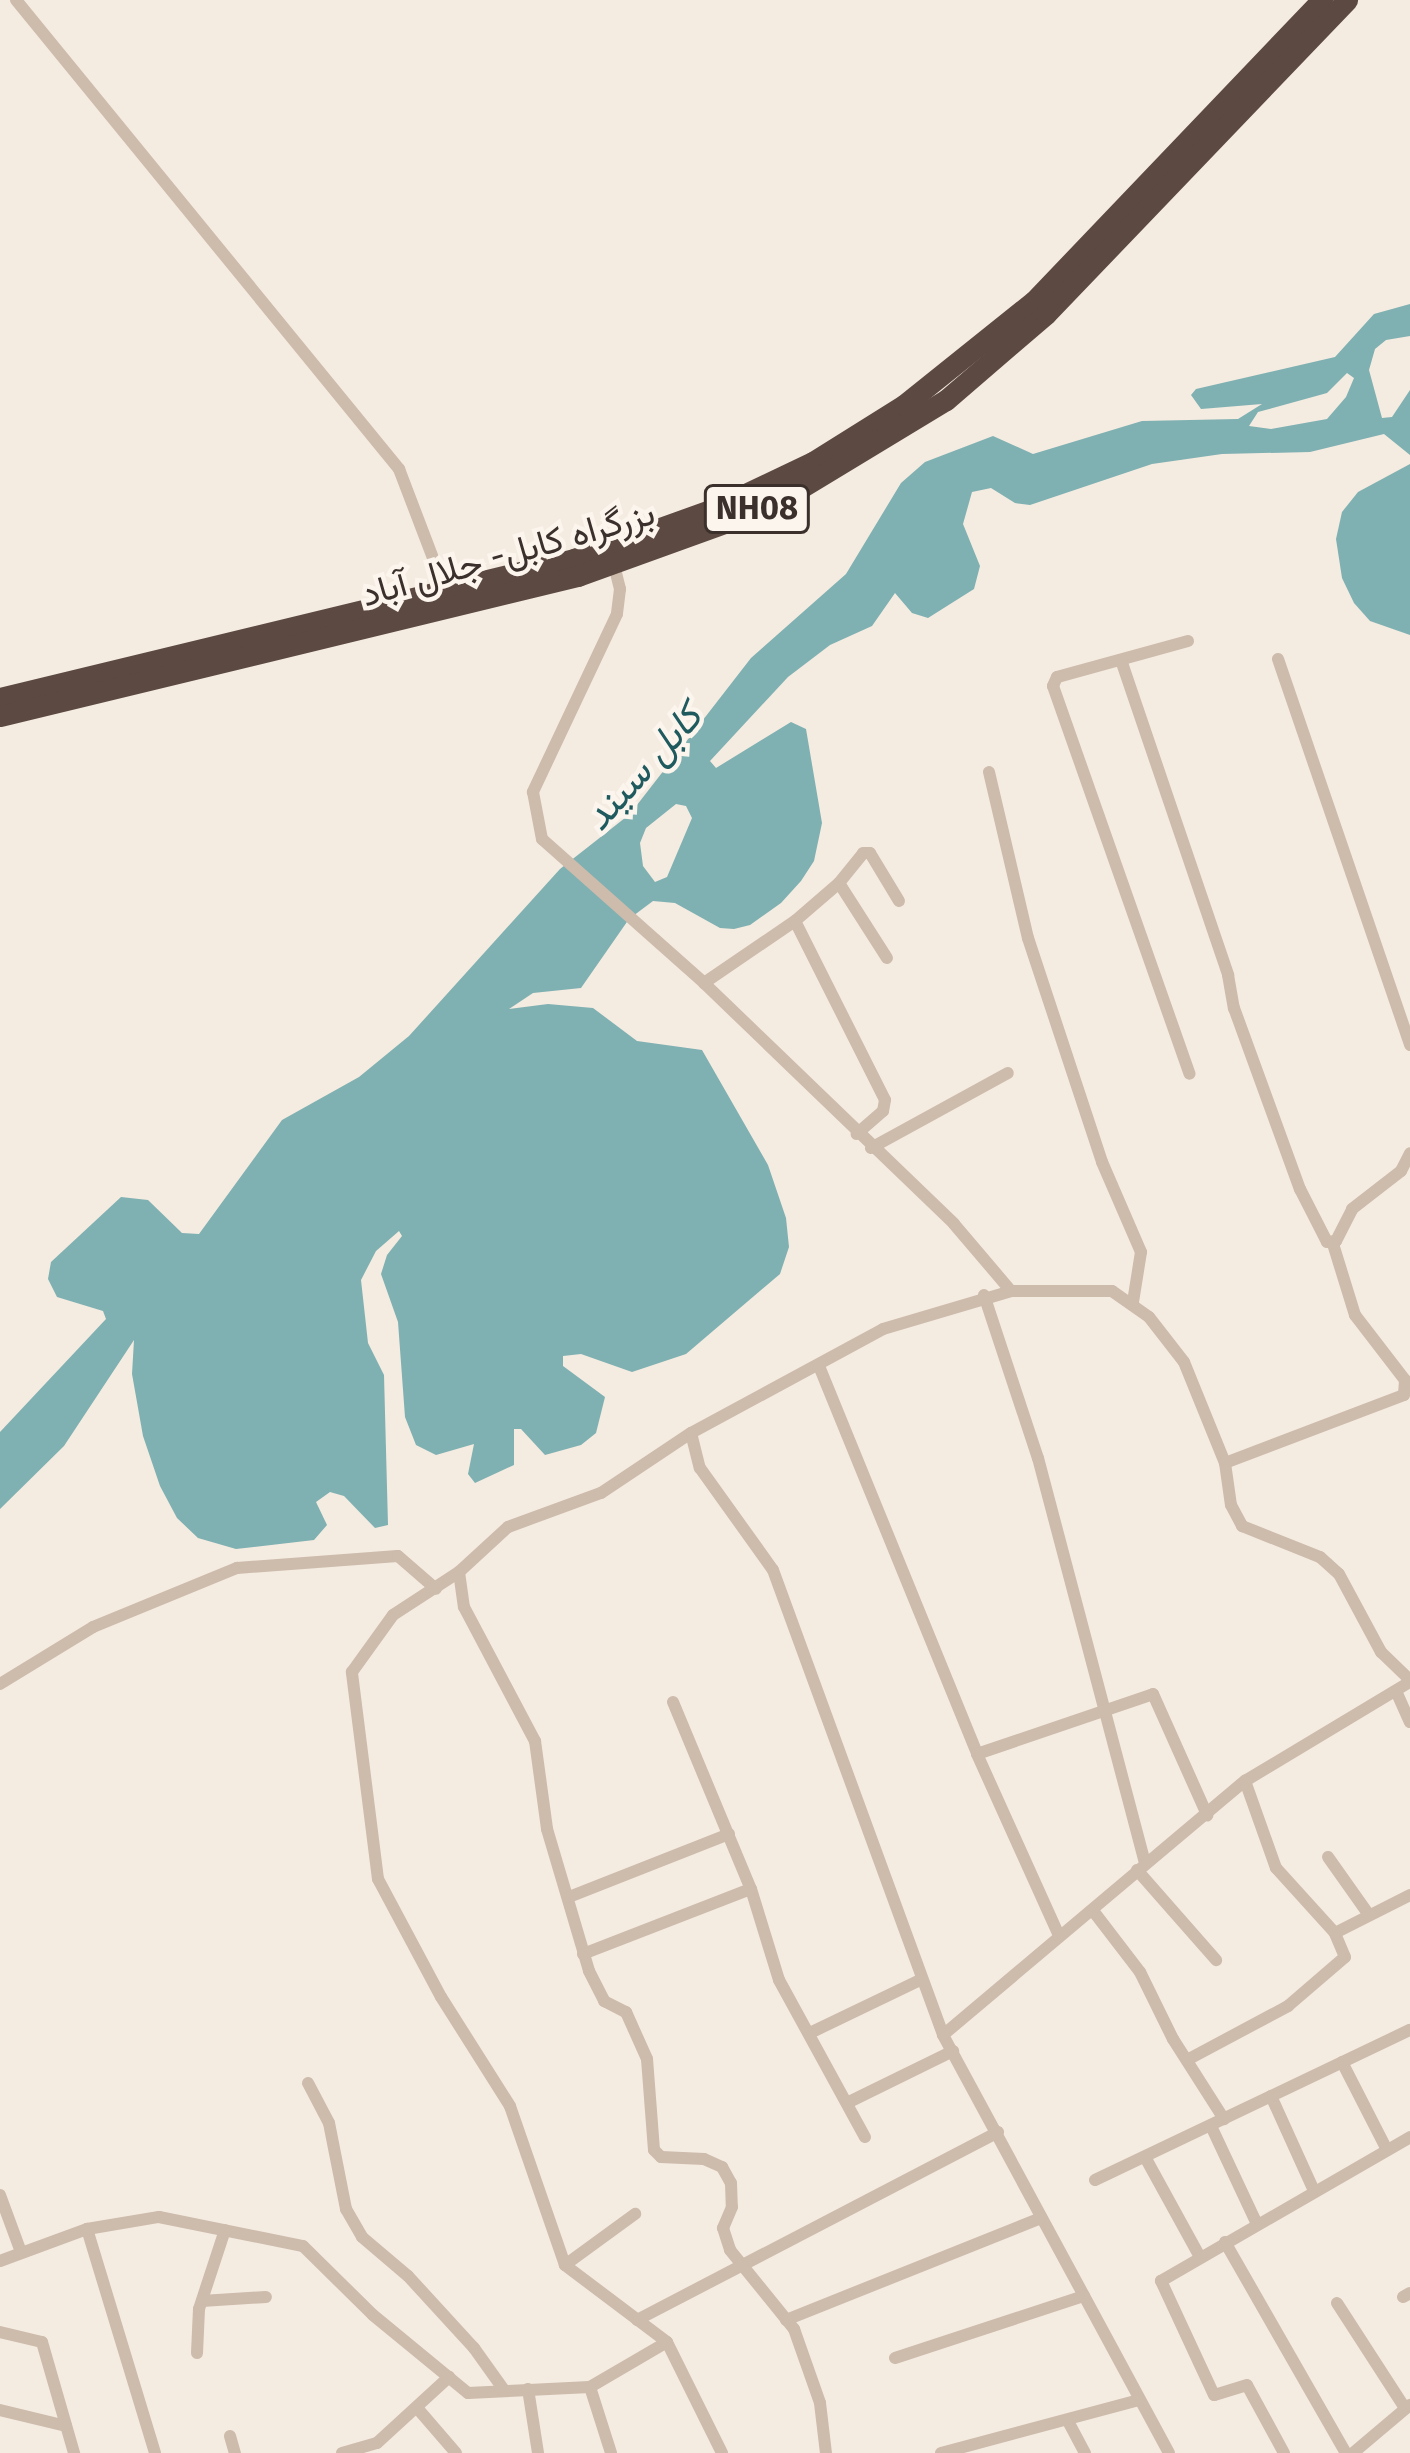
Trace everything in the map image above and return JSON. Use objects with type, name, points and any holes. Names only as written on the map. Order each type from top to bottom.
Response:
[{"type":"highway","name":"بزرگراه کابل- جلال آباد","points":[[0,716],[576,567],[813,462],[904,405],[1040,308],[1322,0]]},
{"type":"highway","name":"بزرگراه کابل- جلال آباد","points":[[576,567],[614,565],[730,521],[855,458],[946,400],[1347,0]]},
{"type":"highway","name":"بزرگراه کابل- جلال آباد","points":[[0,698],[402,613],[446,594],[472,596]]},
{"type":"street","points":[[16,0],[399,469],[446,594]]},
{"type":"street","points":[[614,565],[620,589],[617,614],[533,792],[542,839],[704,983],[954,1224],[1011,1291]]},
{"type":"street","points":[[1188,641],[1057,677],[1053,686],[1190,1074]]},
{"type":"street","points":[[1279,659],[1410,1045]]},
{"type":"street","points":[[1121,660],[1292,1167],[1333,1244],[1355,1315],[1405,1380],[1404,1395],[1225,1463]]},
{"type":"street","points":[[989,772],[1028,938],[1102,1162],[1141,1252],[1133,1302]]},
{"type":"street","points":[[704,983],[795,921],[866,852],[899,901]]},
{"type":"street","points":[[839,883],[887,958]]},
{"type":"street","points":[[795,921],[885,1100],[883,1111],[857,1134]]},
{"type":"street","points":[[871,1148],[1008,1072]]},
{"type":"street","points":[[1333,1244],[1352,1209],[1401,1171],[1410,1153]]},
{"type":"street","points":[[722,2453],[667,2342],[565,2265],[510,2106],[441,1997],[378,1880],[352,1672],[393,1615],[459,1572],[508,1527],[601,1492],[692,1433],[883,1329],[984,1295],[1112,1291],[1133,1302],[1184,1362],[1225,1463],[1232,1505],[1242,1526],[1320,1557],[1339,1574],[1381,1652],[1409,1679],[1245,1781],[944,2035]]},
{"type":"street","points":[[984,1295],[1038,1458],[1141,1867],[1216,1960]]},
{"type":"street","points":[[819,1366],[977,1754],[1059,1936]]},
{"type":"street","points":[[692,1433],[700,1468],[773,1570],[944,2035],[1169,2453]]},
{"type":"street","points":[[0,1684],[93,1627],[237,1568],[398,1556],[436,1589]]},
{"type":"street","points":[[459,1572],[464,1607],[535,1741],[547,1829],[583,1954],[604,2001],[626,2012],[637,2029],[647,2059],[654,2150],[661,2157],[704,2159],[722,2167],[731,2183],[732,2207],[723,2228],[730,2250],[786,2320],[814,2379],[826,2453]]},
{"type":"street","points":[[1396,1690],[1410,1722]]},
{"type":"street","points":[[977,1754],[1103,1708],[1156,1695],[1207,1815]]},
{"type":"street","points":[[673,1702],[751,1889],[779,1979],[812,2032],[865,2137]]},
{"type":"street","points":[[1187,2060],[1288,2006],[1342,1964],[1345,1953],[1335,1933],[1276,1868],[1245,1781]]},
{"type":"street","points":[[569,1898],[729,1834]]},
{"type":"street","points":[[1328,1857],[1370,1916]]},
{"type":"street","points":[[583,1954],[751,1889]]},
{"type":"street","points":[[1335,1933],[1410,1895]]},
{"type":"street","points":[[1094,1912],[1140,1972],[1224,2119]]},
{"type":"street","points":[[812,2032],[922,1979]]},
{"type":"street","points":[[1095,2180],[1410,2030]]},
{"type":"street","points":[[849,2102],[953,2051]]},
{"type":"street","points":[[1342,2062],[1387,2150]]},
{"type":"street","points":[[308,2083],[329,2123],[346,2210],[362,2237],[434,2305],[504,2390]]},
{"type":"street","points":[[1270,2096],[1314,2191]]},
{"type":"street","points":[[1211,2126],[1257,2224]]},
{"type":"street","points":[[637,2320],[998,2132]]},
{"type":"street","points":[[1284,2453],[1246,2385],[1214,2396],[1160,2284],[1410,2137]]},
{"type":"street","points":[[1145,2157],[1200,2257]]},
{"type":"street","points":[[0,2195],[21,2252]]},
{"type":"street","points":[[565,2265],[635,2214]]},
{"type":"street","points":[[0,2261],[87,2229],[159,2217],[303,2246],[373,2315],[468,2393],[590,2386],[667,2342]]},
{"type":"street","points":[[786,2320],[1041,2218]]},
{"type":"street","points":[[87,2229],[155,2453]]},
{"type":"street","points":[[196,2353],[202,2301],[225,2230]]},
{"type":"street","points":[[1225,2242],[1350,2453],[1408,2407],[1337,2303]]},
{"type":"street","points":[[895,2358],[1084,2296]]},
{"type":"street","points":[[202,2301],[266,2297]]},
{"type":"street","points":[[0,2332],[42,2342],[74,2453]]},
{"type":"street","points":[[343,2453],[378,2448],[448,2377]]},
{"type":"street","points":[[590,2386],[611,2453]]},
{"type":"street","points":[[527,2389],[538,2453]]},
{"type":"street","points":[[941,2453],[996,2447],[1139,2400]]},
{"type":"street","points":[[418,2409],[456,2453]]},
{"type":"street","points":[[0,2410],[66,2426]]},
{"type":"street","points":[[1069,2423],[1085,2453]]},
{"type":"street","points":[[230,2436],[235,2453]]},
{"type":"water","points":[[1410,304],[1410,336],[1386,340],[1375,349],[1369,370],[1382,418],[1392,417],[1410,390],[1410,455],[1384,434],[1310,452],[1222,454],[1152,464],[1030,505],[1015,503],[991,488],[972,492],[963,524],[980,566],[974,589],[928,618],[912,613],[895,593],[872,626],[830,645],[788,677],[710,761],[716,768],[791,722],[806,729],[822,823],[814,861],[801,881],[781,903],[750,925],[734,929],[720,928],[675,903],[653,901],[629,919],[581,988],[533,993],[509,1009],[548,1004],[593,1008],[637,1041],[702,1050],[768,1165],[786,1218],[789,1247],[780,1274],[686,1354],[632,1372],[581,1354],[563,1356],[563,1366],[605,1397],[596,1433],[581,1445],[545,1455],[521,1429],[514,1429],[514,1465],[475,1483],[468,1474],[474,1444],[436,1455],[416,1445],[405,1417],[398,1322],[381,1274],[387,1255],[402,1236],[399,1231],[376,1251],[361,1280],[368,1343],[384,1375],[388,1525],[375,1528],[344,1496],[330,1492],[316,1502],[327,1525],[314,1540],[236,1549],[198,1538],[177,1518],[143,1436],[132,1374],[134,1340],[64,1446],[0,1509],[0,1432],[106,1319],[103,1311],[57,1297],[48,1279],[51,1262],[121,1197],[148,1200],[182,1233],[199,1234],[282,1120],[359,1077],[409,1036],[560,869],[630,814],[751,658],[846,574],[901,483],[925,462],[993,436],[1033,454],[1142,421],[1238,419],[1262,404],[1201,409],[1191,395],[1196,389],[1335,357],[1374,314]],"holes":[[[1347,373],[1354,378],[1346,397],[1327,419],[1271,429],[1249,426],[1258,412],[1327,393]],[[676,804],[686,806],[692,818],[667,877],[655,882],[643,866],[640,843],[646,828]]]},
{"type":"water","points":[[1410,464],[1410,635],[1370,621],[1354,603],[1342,578],[1336,539],[1342,512],[1358,492]]},
{"type":"water label","name":"کابل سيند","points":[[643,767]]}]
